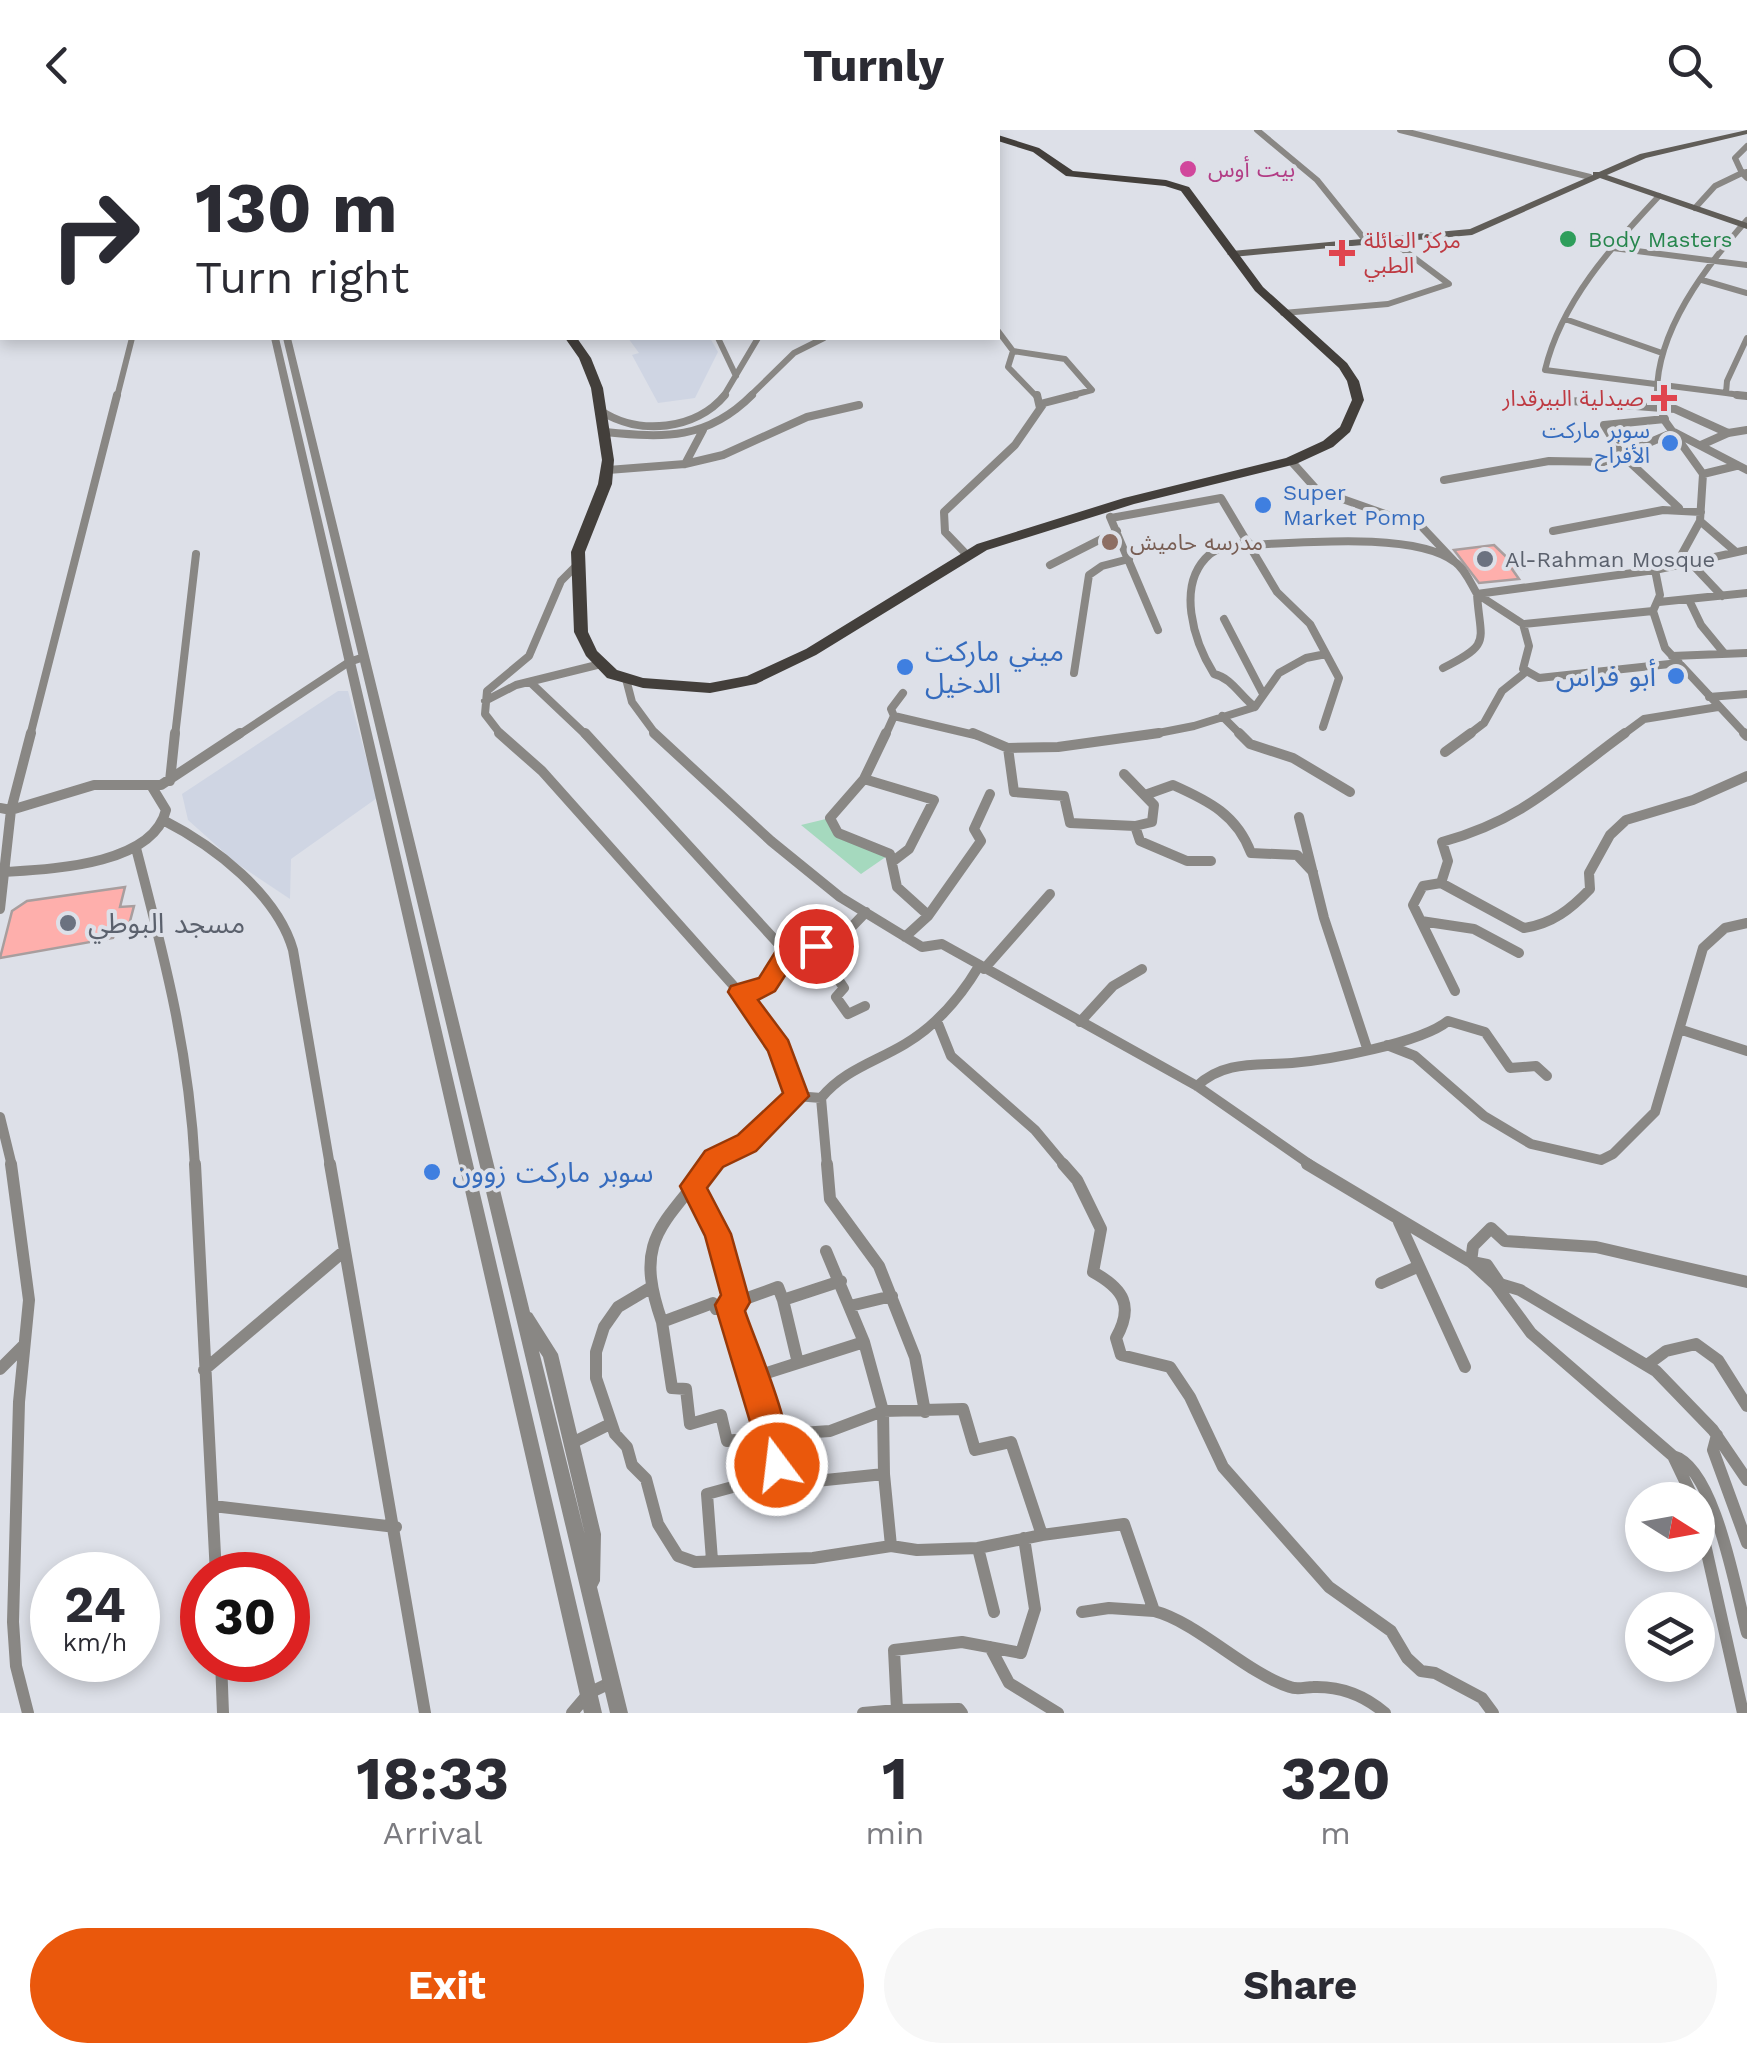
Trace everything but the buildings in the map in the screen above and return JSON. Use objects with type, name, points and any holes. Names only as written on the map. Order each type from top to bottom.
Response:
[{"type":"main road","points":[[1232,254],[1472,232],[1643,156],[1747,132]]},
{"type":"main road","points":[[572,340],[585,358],[602,411],[608,470],[586,526],[576,566],[581,632],[601,664],[626,680],[710,688],[751,680],[828,642],[967,554],[1040,527],[1107,514],[1291,461],[1328,444],[1346,429],[1358,400],[1343,366],[1283,313],[1232,254],[1190,194],[1178,186],[1070,174],[1036,150],[1000,139]]},
{"type":"main road","points":[[1593,176],[1745,224]]},
{"type":"street","points":[[1257,130],[1317,180],[1366,241]]},
{"type":"street","points":[[1400,130],[1593,176]]},
{"type":"street","points":[[1695,208],[1720,181],[1745,174],[1735,158],[1747,146]]},
{"type":"street","points":[[1659,196],[1612,248],[1550,341],[1544,370],[1747,396]]},
{"type":"street","points":[[1678,563],[1700,516],[1703,474],[1658,407],[1655,384],[1662,352],[1702,280],[1745,224]]},
{"type":"street","points":[[1283,313],[1363,309],[1410,299],[1449,284],[1389,239]]},
{"type":"street","points":[[1612,248],[1747,265]]},
{"type":"street","points":[[1702,280],[1747,293]]},
{"type":"street","points":[[1566,319],[1662,352]]},
{"type":"street","points":[[967,554],[945,532],[944,512],[1015,446],[1040,408],[1050,400],[1092,390],[1066,359],[1013,351],[1000,333]]},
{"type":"street","points":[[1726,393],[1747,338]]},
{"type":"street","points":[[0,909],[5,809],[131,340]]},
{"type":"street","points":[[276,340],[522,1312],[619,1713]]},
{"type":"street","points":[[288,340],[593,1713]]},
{"type":"street","points":[[719,340],[736,376]]},
{"type":"street","points":[[685,464],[705,418],[757,340]]},
{"type":"street","points":[[605,432],[691,433],[703,429],[727,418],[794,351],[819,340]]},
{"type":"street","points":[[1013,351],[1008,367],[1036,392],[1040,408]]},
{"type":"street","points":[[1574,374],[1578,399]]},
{"type":"street","points":[[1558,400],[1675,410],[1738,431],[1747,440]]},
{"type":"street","points":[[608,470],[685,464],[737,450],[807,417],[859,405]]},
{"type":"street","points":[[602,411],[614,420],[646,426],[688,424],[705,418]]},
{"type":"street","points":[[1665,419],[1604,425],[1622,455],[1679,508],[1700,516],[1736,552]]},
{"type":"street","points":[[1701,445],[1738,431]]},
{"type":"street","points":[[1444,480],[1549,462],[1604,462],[1674,432],[1742,468]]},
{"type":"street","points":[[1291,461],[1312,487],[1329,496],[1413,519],[1438,538],[1477,594],[1522,624],[1530,646],[1523,669],[1539,678],[1747,653]]},
{"type":"street","points":[[1703,474],[1742,468]]},
{"type":"street","points":[[1158,630],[1107,514],[1214,496],[1224,502],[1280,596],[1300,609],[1326,654],[1326,662],[1339,678],[1323,727]]},
{"type":"street","points":[[1552,531],[1679,508]]},
{"type":"street","points":[[1050,565],[1117,531]]},
{"type":"street","points":[[1255,707],[1242,698],[1226,677],[1214,674],[1188,605],[1197,572],[1207,556],[1248,544],[1359,542],[1414,550],[1454,562]]},
{"type":"street","points":[[1477,594],[1655,570],[1747,550]]},
{"type":"street","points":[[170,782],[196,554]]},
{"type":"street","points":[[1074,672],[1089,575],[1102,566],[1129,559]]},
{"type":"street","points":[[1689,561],[1722,596]]},
{"type":"street","points":[[576,566],[565,573],[526,662],[486,691],[486,714],[500,734],[542,771],[740,992],[779,1047],[796,1096]]},
{"type":"street","points":[[1655,570],[1661,640],[1747,736]]},
{"type":"street","points":[[1443,668],[1473,654],[1484,632],[1477,594]]},
{"type":"street","points":[[1522,624],[1747,594]]},
{"type":"street","points":[[1689,600],[1701,624],[1724,653]]},
{"type":"street","points":[[1224,619],[1262,692]]},
{"type":"street","points":[[894,716],[964,729],[1008,748],[1058,747],[1154,734],[1255,707],[1262,692],[1289,666],[1326,654]]},
{"type":"street","points":[[5,809],[94,785],[152,787],[170,782],[357,660]]},
{"type":"street","points":[[485,701],[530,682],[601,664]]},
{"type":"street","points":[[1445,752],[1484,723],[1502,691],[1527,671]]},
{"type":"street","points":[[626,680],[632,702],[650,729],[771,842],[840,897],[922,947],[942,944],[1197,1086],[1259,1133],[1471,1262],[1495,1284],[1531,1332],[1673,1456],[1685,1482]]},
{"type":"street","points":[[530,682],[554,701],[652,804],[787,953]]},
{"type":"street","points":[[902,693],[891,709],[894,716],[864,779],[830,818],[838,833],[890,854],[897,887],[928,916]]},
{"type":"street","points":[[1709,697],[1747,694]]},
{"type":"street","points":[[1441,883],[1448,861],[1442,842],[1486,830],[1537,802],[1570,772],[1644,719],[1718,707]]},
{"type":"street","points":[[1222,716],[1250,744],[1293,758],[1350,792]]},
{"type":"street","points":[[1008,748],[1014,792],[1064,796],[1070,824],[1135,826],[1152,822],[1154,805],[1124,774]]},
{"type":"street","points":[[1455,991],[1413,905],[1423,886],[1441,883],[1524,928],[1545,923],[1568,911],[1590,889],[1588,873],[1610,836],[1626,820],[1676,806],[1747,776]]},
{"type":"street","points":[[864,779],[934,800],[909,849],[892,862]]},
{"type":"street","points":[[1145,794],[1173,785],[1224,808],[1248,838],[1251,852],[1298,854],[1314,873]]},
{"type":"street","points":[[4,872],[79,865],[136,848],[156,833],[163,820],[162,802],[152,787]]},
{"type":"street","points":[[905,937],[948,892],[962,864],[981,840],[974,829],[990,794]]},
{"type":"street","points":[[1300,816],[1324,918],[1367,1048]]},
{"type":"street","points":[[163,820],[189,832],[284,922],[293,950],[343,1252],[396,1527],[425,1713]]},
{"type":"street","points":[[1135,826],[1140,841],[1188,861],[1211,861]]},
{"type":"street","points":[[136,848],[188,1061],[215,1552]]},
{"type":"street","points":[[924,1412],[915,1357],[879,1266],[830,1199],[821,1098],[840,1078],[910,1042],[937,1021],[1050,894]]},
{"type":"street","points":[[740,992],[757,991],[767,985],[787,953],[841,938],[866,912]]},
{"type":"street","points":[[1421,921],[1474,929],[1519,953]]},
{"type":"street","points":[[1387,1045],[1415,1056],[1484,1116],[1531,1144],[1601,1160],[1613,1154],[1655,1112],[1703,948],[1725,928],[1747,923]]},
{"type":"street","points":[[816,946],[844,988],[836,996],[848,1014],[865,1006]]},
{"type":"street","points":[[1080,1022],[1113,986],[1142,969]]},
{"type":"street","points":[[1197,1086],[1203,1079],[1250,1061],[1290,1063],[1387,1045],[1436,1030],[1448,1020],[1485,1032],[1510,1068],[1536,1066],[1547,1076]]},
{"type":"street","points":[[937,1021],[950,1056],[1035,1130],[1077,1180],[1095,1210],[1102,1229],[1093,1272],[1124,1293],[1127,1304],[1128,1320],[1116,1338],[1121,1355],[1170,1367],[1190,1396],[1223,1467],[1329,1588],[1391,1631],[1407,1658],[1422,1671],[1482,1698],[1493,1713]]},
{"type":"street","points":[[1682,1030],[1747,1051]]},
{"type":"street","points":[[712,1560],[708,1494],[740,1485],[735,1440],[727,1441],[721,1414],[690,1424],[686,1388],[672,1388],[662,1322],[650,1288],[649,1254],[656,1235],[714,1159],[747,1143],[796,1096],[821,1098]]},
{"type":"street","points":[[0,1116],[27,1264],[13,1622],[16,1666],[28,1713]]},
{"type":"street","points":[[693,1186],[718,1234],[732,1303],[772,1435],[777,1465]]},
{"type":"street","points":[[1399,1220],[1465,1367]]},
{"type":"street","points":[[1471,1262],[1473,1246],[1490,1228],[1504,1241],[1542,1238],[1580,1244],[1747,1282]]},
{"type":"street","points":[[826,1251],[864,1342],[883,1411],[891,1546]]},
{"type":"street","points":[[204,1370],[343,1252]]},
{"type":"street","points":[[1471,1262],[1487,1266],[1500,1284],[1520,1290],[1589,1334],[1648,1364],[1716,1435],[1747,1480]]},
{"type":"street","points":[[1380,1283],[1417,1266]]},
{"type":"street","points":[[783,1300],[841,1281]]},
{"type":"street","points":[[662,1322],[713,1303],[716,1309],[778,1287],[798,1363]]},
{"type":"street","points":[[650,1288],[618,1306],[604,1326],[596,1352],[596,1378],[610,1424],[627,1446],[632,1465],[646,1479],[658,1524],[678,1556],[696,1562],[813,1558],[891,1546],[978,1548],[1124,1524],[1154,1611]]},
{"type":"street","points":[[850,1306],[892,1296]]},
{"type":"street","points":[[522,1312],[550,1354],[572,1442],[593,1534],[591,1596]]},
{"type":"street","points":[[1648,1364],[1678,1344],[1696,1340],[1706,1345],[1719,1361],[1747,1406]]},
{"type":"street","points":[[754,1377],[864,1342]]},
{"type":"street","points":[[0,1369],[25,1344]]},
{"type":"street","points":[[772,1435],[830,1431],[883,1411],[963,1408],[975,1450],[1011,1442],[1042,1535]]},
{"type":"street","points":[[572,1442],[610,1424]]},
{"type":"street","points":[[1716,1435],[1713,1450],[1747,1543]]},
{"type":"street","points":[[1673,1456],[1693,1468],[1704,1493],[1747,1633]]},
{"type":"street","points":[[738,1472],[777,1465],[816,1481],[884,1474]]},
{"type":"street","points":[[212,1506],[396,1527]]},
{"type":"street","points":[[897,1710],[894,1650],[962,1642],[1021,1654],[1035,1609],[1024,1538]]},
{"type":"street","points":[[978,1548],[994,1612]]},
{"type":"street","points":[[1711,1572],[1743,1713]]},
{"type":"street","points":[[1082,1612],[1108,1608],[1174,1616],[1190,1630],[1292,1689],[1319,1683],[1361,1692],[1386,1713]]},
{"type":"street","points":[[990,1647],[1009,1683],[1058,1713]]},
{"type":"street","points":[[222,1682],[223,1713]]},
{"type":"street","points":[[572,1713],[588,1693],[612,1682]]},
{"type":"street","points":[[863,1713],[941,1707],[960,1709],[962,1713]]},
{"type":"shaded area","points":[[629,340],[711,340],[718,352],[695,398],[658,403],[632,355],[639,353]]},
{"type":"shaded area","points":[[338,691],[348,691],[377,798],[291,859],[290,899],[236,863],[188,820],[182,794]]},
{"type":"green space","points":[[830,818],[835,828],[890,854],[861,874],[801,825]]},
{"type":"place","name":"بيت أوس","points":[[1188,169]]},
{"type":"place","name":"Body Masters","points":[[1568,239]]},
{"type":"place","name":"مركز العائلة الطبي","points":[[1342,253]]},
{"type":"place","name":"صيدلية البيرقدار","points":[[1664,398]]},
{"type":"place","name":"سوبر ماركت الأفراح","points":[[1670,443]]},
{"type":"place","name":"Super Market Pomp","points":[[1263,505]]},
{"type":"place","name":"مدرسه حاميش","points":[[1110,542]]},
{"type":"place","name":"Al-Rahman Mosque","points":[[1485,559]]},
{"type":"place","name":"ميني ماركت الدخيل","points":[[905,667]]},
{"type":"place","name":"أبو فراس","points":[[1676,676]]},
{"type":"place","name":"مسجد البوطي","points":[[68,923]]},
{"type":"place","name":"سوبر ماركت زوون","points":[[432,1172]]},
{"type":"route","points":[[777,1465],[772,1435],[728,1305],[736,1302],[718,1234],[693,1186],[714,1159],[747,1143],[796,1096],[779,1047],[740,992],[757,991],[767,985],[787,953],[816,946]]}]
